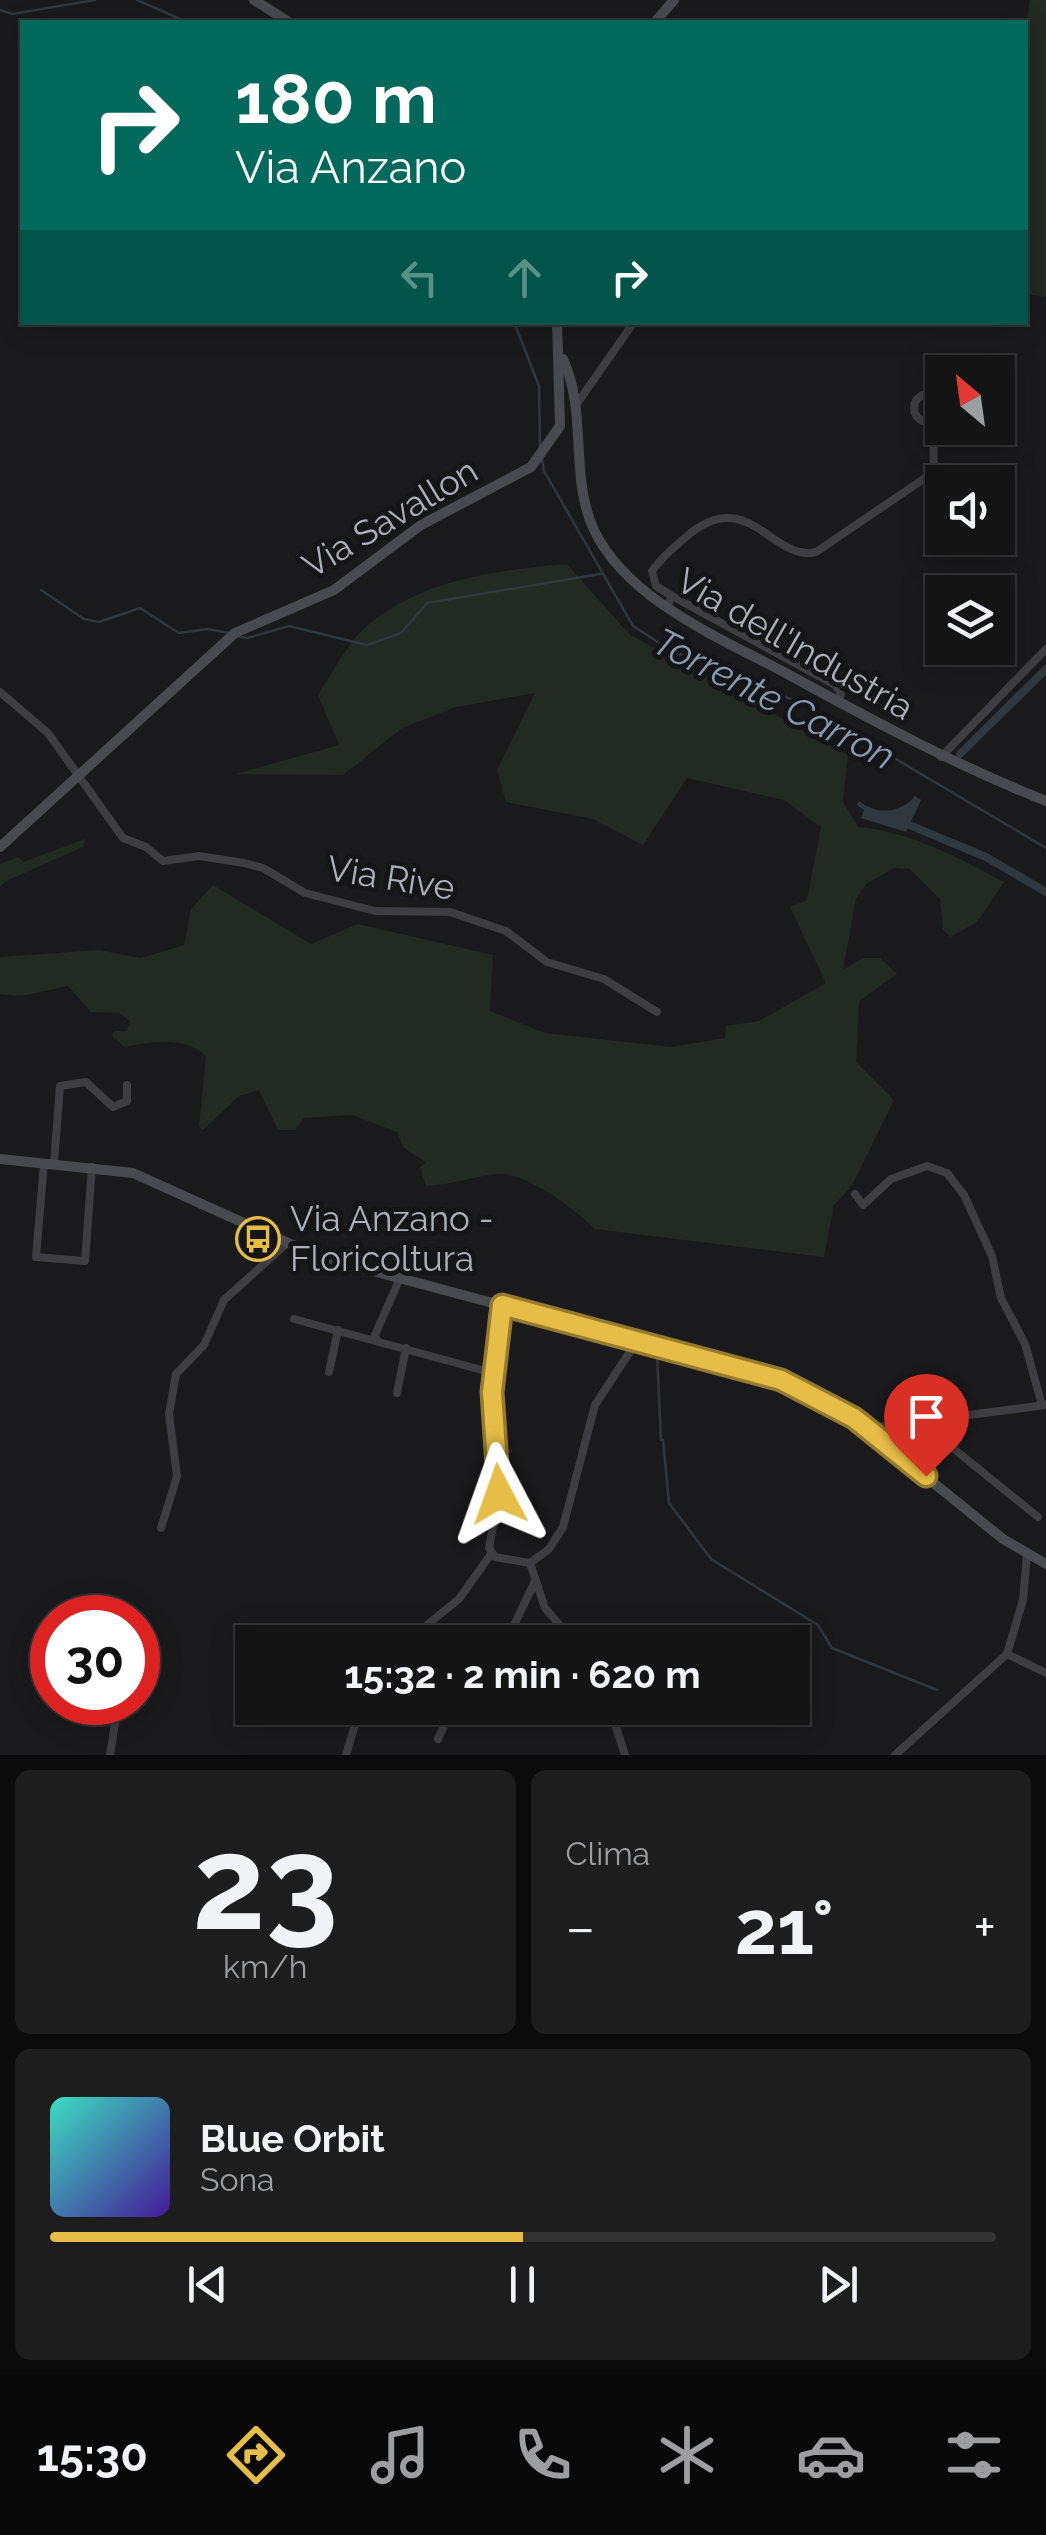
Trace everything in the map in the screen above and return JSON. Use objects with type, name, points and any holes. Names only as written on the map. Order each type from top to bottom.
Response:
[{"type":"main road","points":[[254,0],[286,20]]},
{"type":"main road","points":[[656,20],[674,0]]},
{"type":"main road","points":[[557,325],[560,353]]},
{"type":"main road","name":"Via dell'Industria","points":[[560,353],[576,405],[582,489],[594,529],[616,563],[670,601],[838,702],[940,757],[1046,801]]},
{"type":"main road","name":"Via Savallon","points":[[0,847],[232,636],[334,590],[421,525],[531,467],[557,435],[562,416],[560,353]]},
{"type":"main road","points":[[0,1159],[133,1172],[286,1244],[781,1380],[832,1404],[868,1428],[1027,1554],[1046,1564]]},
{"type":"street","points":[[576,405],[632,325]]},
{"type":"street","points":[[670,601],[656,586],[652,571],[690,533],[714,520],[754,524],[804,554],[816,552],[934,472],[933,445]]},
{"type":"street","points":[[940,757],[1046,649]]},
{"type":"street","name":"Via Rive","points":[[0,692],[48,733],[123,838],[163,860],[200,856],[244,863],[274,874],[306,893],[375,911],[450,912],[506,931],[547,962],[604,979],[657,1012]]},
{"type":"street","points":[[92,1167],[85,1261],[36,1257],[60,1086],[86,1082],[113,1107],[127,1100],[128,1084]]},
{"type":"street","points":[[855,1194],[863,1205],[891,1179],[927,1166],[953,1178],[992,1256],[1001,1298],[1025,1344],[1044,1405],[917,1418],[868,1428]]},
{"type":"street","points":[[161,1528],[176,1476],[169,1414],[176,1374],[204,1346],[224,1300],[286,1244]]},
{"type":"street","points":[[377,1340],[375,1335],[400,1278]]},
{"type":"street","points":[[427,1625],[460,1598],[491,1554],[500,1481],[492,1373],[502,1305]]},
{"type":"street","points":[[294,1320],[492,1373]]},
{"type":"street","points":[[329,1372],[338,1330]]},
{"type":"street","points":[[491,1554],[530,1563],[549,1549],[563,1528],[594,1405],[636,1341]]},
{"type":"street","points":[[397,1393],[406,1348]]},
{"type":"street","points":[[917,1418],[1038,1517]]},
{"type":"street","points":[[894,1755],[1007,1654],[1023,1600],[1022,1570],[1027,1554]]},
{"type":"street","points":[[530,1563],[545,1608],[560,1625]]},
{"type":"street","points":[[514,1625],[535,1581]]},
{"type":"street","points":[[1007,1654],[1045,1672]]},
{"type":"street","points":[[110,1755],[115,1725]]},
{"type":"street","points":[[346,1755],[355,1725]]},
{"type":"street","points":[[438,1739],[444,1725]]},
{"type":"street","points":[[616,1725],[626,1755]]},
{"type":"shaded area","points":[[1030,0],[1046,0],[1046,297],[1028,294],[1027,20]]},
{"type":"shaded area","points":[[567,564],[629,634],[848,755],[843,802],[858,827],[915,840],[1004,882],[977,922],[950,937],[943,929],[940,899],[910,869],[894,868],[866,884],[856,899],[843,970],[863,958],[880,958],[897,974],[859,1001],[856,1062],[894,1100],[851,1187],[834,1205],[824,1257],[595,1229],[550,1194],[509,1175],[426,1186],[420,1167],[427,1163],[403,1147],[397,1132],[352,1115],[304,1118],[295,1130],[278,1130],[259,1090],[239,1096],[203,1130],[199,1126],[206,1056],[198,1049],[167,1042],[124,1047],[112,1036],[114,1031],[127,1031],[130,1021],[119,1013],[91,1012],[68,986],[22,996],[0,994],[0,957],[99,950],[141,958],[184,945],[191,909],[213,885],[311,944],[358,924],[493,955],[490,1011],[545,1033],[671,1047],[725,1038],[726,1026],[759,1021],[826,983],[790,907],[807,900],[821,827],[784,800],[687,778],[643,845],[593,819],[506,802],[497,770],[535,693],[456,707],[402,728],[343,775],[236,774],[339,745],[318,695],[354,640],[390,609],[462,580]]},
{"type":"shaded area","points":[[915,796],[921,800],[906,832],[861,818],[864,810],[857,805],[859,801],[888,811]]},
{"type":"shaded area","points":[[85,839],[83,847],[0,887],[0,864],[18,857],[23,862]]},
{"type":"waterway","name":"Torrente Carron","points":[[0,10],[12,14],[95,0]]},
{"type":"waterway","name":"Torrente Carron","points":[[137,0],[182,20]]},
{"type":"waterway","name":"Torrente Carron","points":[[515,325],[539,386],[540,446]]},
{"type":"waterway","name":"Torrente Carron","points":[[542,459],[544,471],[633,626],[670,650],[803,704],[1046,848]]},
{"type":"waterway","points":[[236,636],[247,638],[289,626],[367,645],[401,633],[427,603],[600,574]]},
{"type":"waterway","points":[[41,590],[84,619],[99,622],[140,608],[179,633],[207,629],[229,633]]},
{"type":"waterway","points":[[960,754],[1046,669]]},
{"type":"waterway","points":[[902,822],[986,857],[1046,892]]},
{"type":"waterway","points":[[657,1354],[661,1440]]},
{"type":"waterway","points":[[663,1440],[669,1503],[711,1559],[818,1625],[832,1648],[937,1690]]},
{"type":"place","name":"Via Anzano - Floricoltura","points":[[258,1239]]},
{"type":"route","points":[[499,1494],[492,1373],[502,1305],[781,1380],[854,1418],[926,1476]]}]
